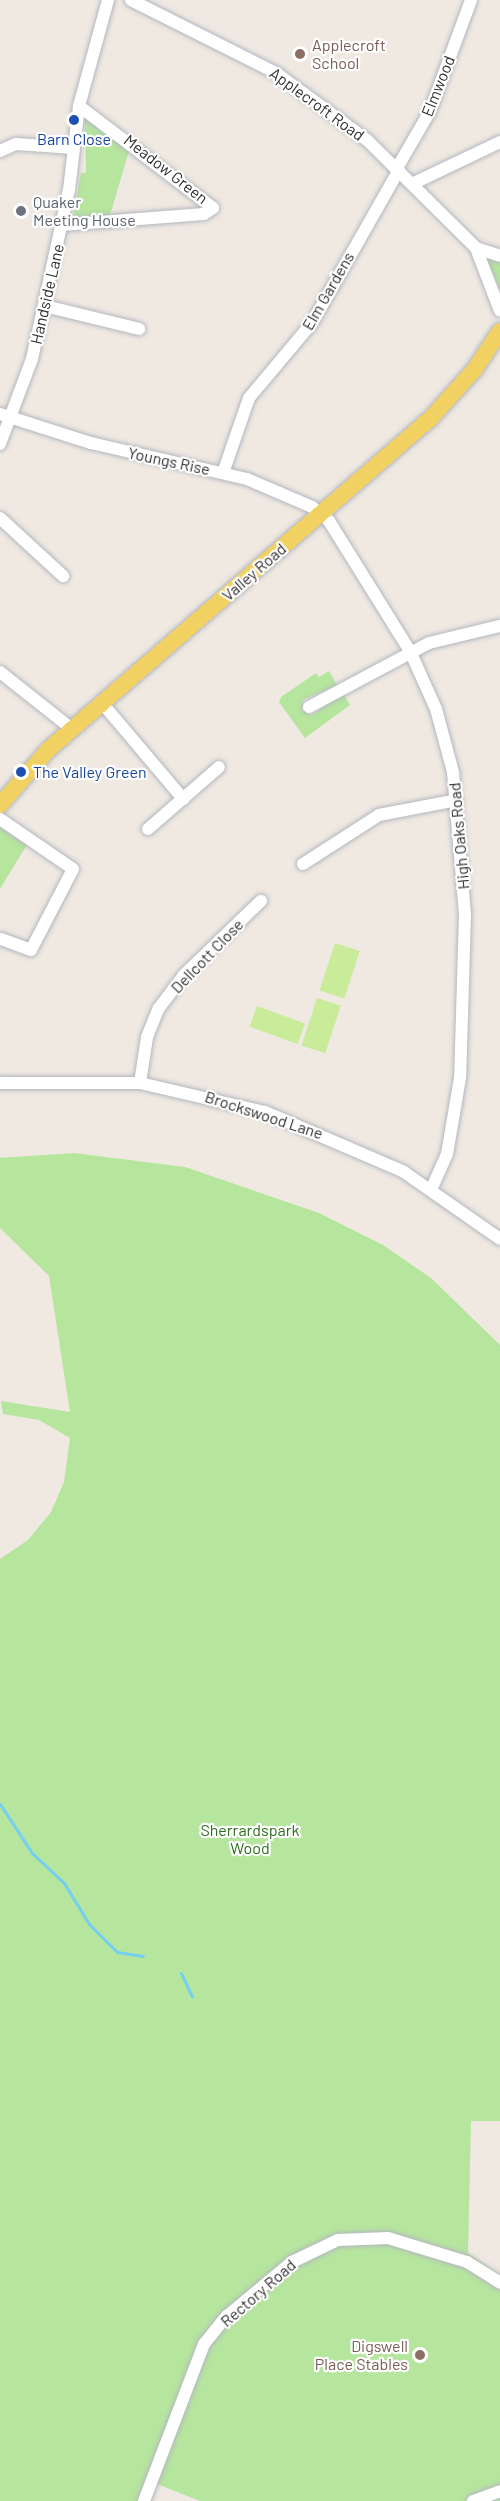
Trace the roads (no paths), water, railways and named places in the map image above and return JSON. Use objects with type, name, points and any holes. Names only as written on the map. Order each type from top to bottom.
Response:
[{"type":"main road","name":"Valley Road","points":[[1,802],[72,729],[321,514],[456,393],[500,331]]},
{"type":"street","name":"Handside Lane","points":[[0,444],[12,418],[45,306],[62,225],[80,106],[108,0]]},
{"type":"street","name":"Applecroft Road","points":[[131,0],[276,73],[398,169],[476,248]]},
{"type":"street","name":"Elmwood","points":[[398,169],[430,111],[471,0]]},
{"type":"street","name":"Meadow Green","points":[[62,225],[204,214],[213,208],[80,106]]},
{"type":"street","points":[[414,183],[500,142]]},
{"type":"street","points":[[0,151],[16,144],[74,148]]},
{"type":"street","name":"Elm Gardens","points":[[223,473],[249,398],[312,323],[398,169]]},
{"type":"street","points":[[476,248],[500,256]]},
{"type":"street","points":[[476,248],[500,311]]},
{"type":"street","points":[[45,306],[139,329]]},
{"type":"street","name":"Youngs Rise","points":[[0,414],[91,443],[223,473],[285,494],[321,514]]},
{"type":"street","name":"High Oaks Road","points":[[321,514],[410,651],[436,709],[457,800],[465,914],[465,1020],[455,1121],[432,1188]]},
{"type":"street","points":[[0,518],[63,576]]},
{"type":"street","points":[[309,707],[410,651],[500,626]]},
{"type":"street","points":[[0,672],[72,729]]},
{"type":"street","points":[[102,703],[183,799]]},
{"type":"street","points":[[148,829],[219,767]]},
{"type":"street","points":[[303,864],[385,813],[457,800]]},
{"type":"street","points":[[0,819],[73,869],[31,950],[0,939]]},
{"type":"street","name":"Dellcott Close","points":[[140,1083],[147,1037],[159,1008],[184,975],[261,901]]},
{"type":"street","name":"Brockswood Lane","points":[[0,1083],[140,1083],[224,1100],[319,1132],[432,1188],[500,1239]]},
{"type":"street","name":"Rectory Road","points":[[144,2501],[204,2344],[227,2316],[312,2250],[338,2240],[388,2238],[467,2262],[500,2283]]},
{"type":"street","points":[[473,2501],[500,2491]]},
{"type":"waterway","points":[[0,1804],[32,1853],[64,1883],[89,1924],[117,1952],[143,1956]]},
{"type":"waterway","points":[[181,1973],[192,1997]]},
{"type":"place","name":"Applecroft School","points":[[300,54]]},
{"type":"place","name":"Barn Close","points":[[74,120]]},
{"type":"place","name":"Quaker Meeting House","points":[[21,211]]},
{"type":"place","name":"The Valley Green","points":[[21,772]]},
{"type":"place","name":"Digswell Place Stables","points":[[420,2355]]},
{"type":"park label","name":"Sherrardspark Wood","points":[[250,1839]]}]
